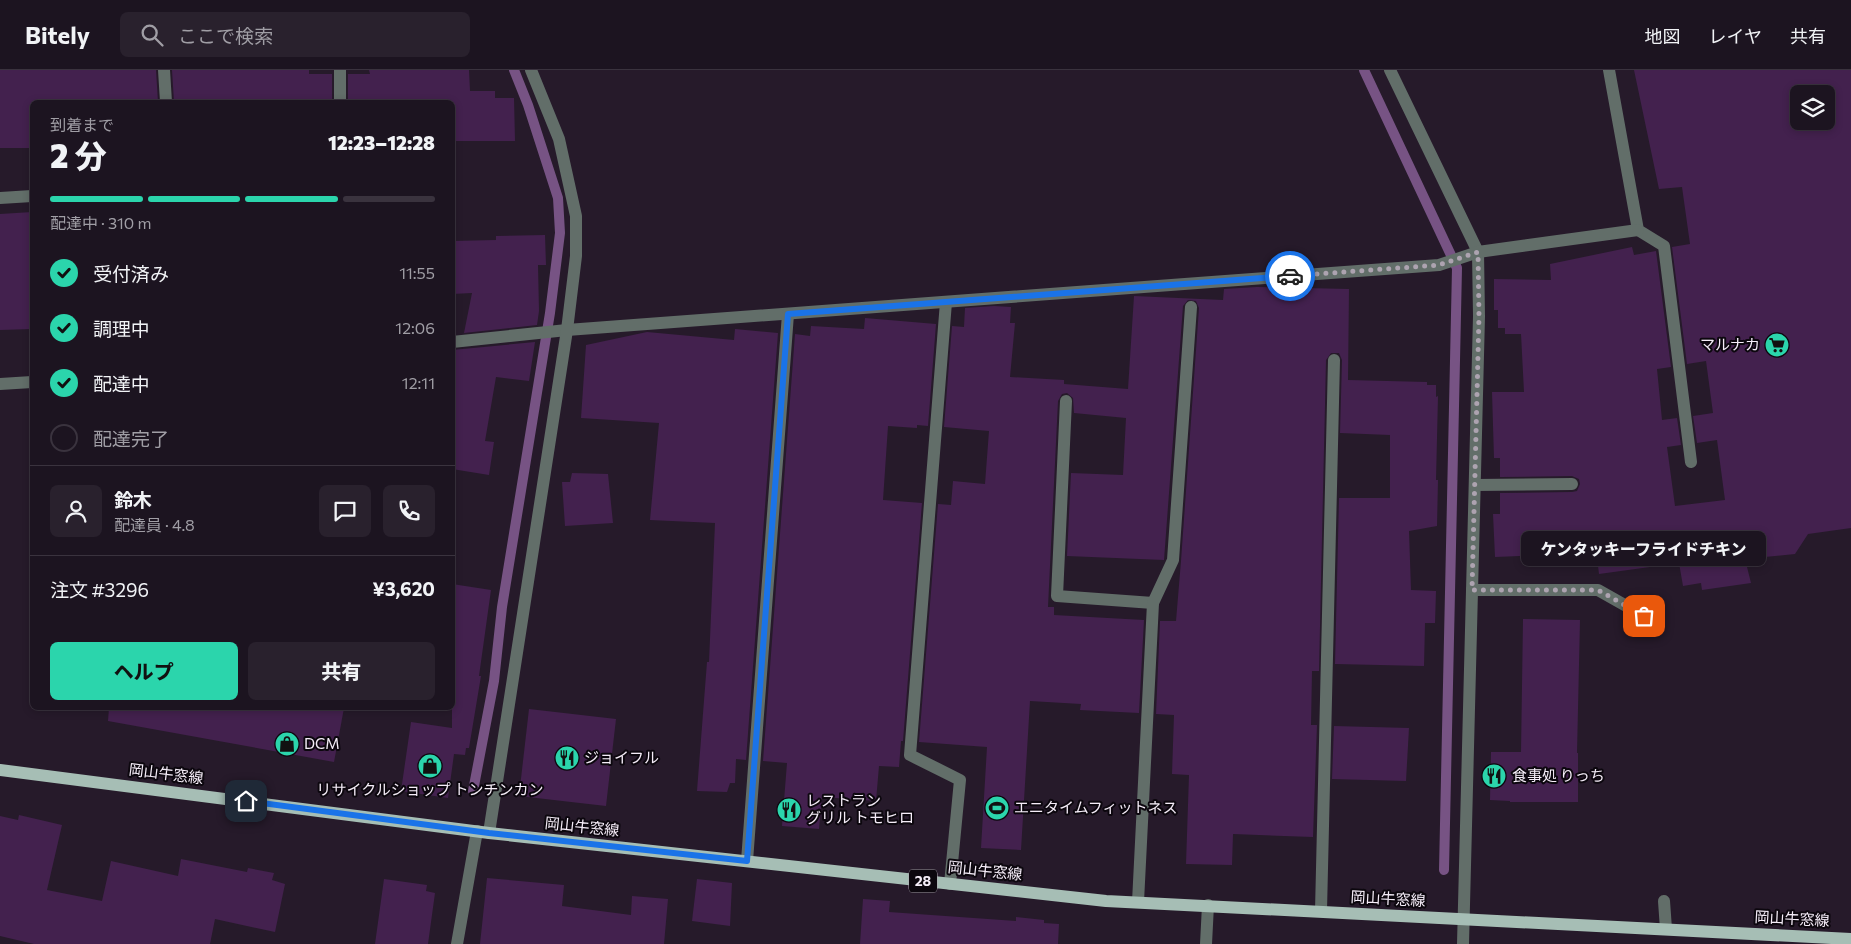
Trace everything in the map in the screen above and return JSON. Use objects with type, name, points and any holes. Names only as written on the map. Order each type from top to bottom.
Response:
[{"type":"main road","name":"岡山牛窓線","points":[[0,770],[483,832],[1106,901],[1666,929],[1782,940],[1851,939]]},
{"type":"street","points":[[164,70],[166,100]]},
{"type":"street","points":[[340,70],[340,100]]},
{"type":"street","points":[[457,944],[483,832],[576,256],[576,216],[559,139],[531,70]]},
{"type":"street","points":[[1390,70],[1478,252],[1479,316],[1464,944]]},
{"type":"street","points":[[1609,70],[1638,230]]},
{"type":"street","points":[[0,198],[30,196]]},
{"type":"street","points":[[455,342],[564,331],[1439,265],[1478,252],[1638,230],[1664,246],[1691,462]]},
{"type":"street","points":[[946,302],[910,755],[960,780],[950,884]]},
{"type":"street","points":[[1138,902],[1153,604],[1173,560],[1191,307]]},
{"type":"street","points":[[747,861],[788,314]]},
{"type":"street","points":[[1321,911],[1334,360]]},
{"type":"street","points":[[0,384],[30,382]]},
{"type":"street","points":[[1066,401],[1057,596],[1153,604]]},
{"type":"street","points":[[1474,485],[1572,484]]},
{"type":"street","points":[[1472,590],[1598,590],[1644,616]]},
{"type":"street","points":[[1664,901],[1666,929]]},
{"type":"street","points":[[1206,944],[1208,905]]},
{"type":"building","points":[[0,70],[156,70],[158,100],[30,100],[30,148],[0,148]]},
{"type":"building","points":[[172,70],[309,70],[309,74],[332,74],[332,100],[174,100]]},
{"type":"building","points":[[369,70],[469,70],[470,91],[495,91],[495,98],[514,98],[515,141],[455,141],[455,100],[348,100],[348,74],[370,74]]},
{"type":"building","points":[[1634,70],[1851,70],[1851,528],[1808,534],[1795,554],[1745,559],[1751,583],[1702,590],[1701,583],[1683,586],[1679,563],[1599,574],[1597,558],[1544,559],[1544,555],[1495,557],[1493,514],[1500,514],[1500,493],[1572,492],[1577,491],[1580,484],[1579,479],[1572,476],[1500,477],[1500,458],[1494,458],[1492,392],[1524,392],[1521,334],[1505,334],[1505,328],[1498,328],[1498,310],[1494,310],[1494,279],[1551,280],[1550,264],[1632,247],[1634,255],[1656,251],[1671,367],[1657,369],[1662,420],[1677,418],[1681,445],[1667,447],[1675,506],[1725,500],[1717,440],[1697,443],[1693,416],[1713,413],[1706,361],[1687,364],[1672,247],[1690,244],[1682,187],[1659,189]]},
{"type":"building","points":[[30,212],[30,329],[0,330],[0,214]]},
{"type":"building","points":[[545,235],[546,265],[538,265],[539,311],[537,325],[464,333],[472,293],[455,294],[455,241],[496,240],[496,236]]},
{"type":"building","points":[[1257,287],[1349,289],[1348,380],[1427,382],[1427,385],[1436,385],[1436,397],[1438,396],[1437,526],[1409,531],[1411,590],[1436,591],[1435,623],[1425,623],[1424,666],[1335,664],[1339,498],[1390,498],[1390,435],[1340,433],[1342,360],[1339,353],[1331,353],[1326,360],[1319,671],[1312,671],[1311,725],[1317,725],[1313,837],[1233,834],[1232,865],[1186,864],[1189,775],[1172,774],[1174,715],[1156,714],[1160,621],[1176,621],[1181,561],[1199,308],[1196,301],[1188,300],[1183,306],[1164,560],[1067,556],[1071,473],[1123,475],[1126,418],[1074,413],[1073,398],[1067,393],[1062,394],[1058,401],[1048,607],[1054,607],[1054,615],[1144,620],[1139,713],[1080,710],[1081,704],[1030,701],[1021,850],[981,848],[987,747],[919,742],[938,504],[951,505],[953,481],[985,484],[989,431],[944,427],[952,326],[964,327],[965,308],[1011,307],[1010,323],[1015,323],[1010,377],[1064,380],[1064,384],[1128,389],[1134,296],[1223,300],[1224,289]]},
{"type":"building","points":[[865,318],[936,324],[928,426],[917,425],[917,428],[888,426],[883,500],[922,503],[903,741],[901,741],[899,767],[879,766],[876,801],[822,797],[819,829],[782,826],[787,763],[763,761],[795,334],[810,336],[811,326],[864,329]]},
{"type":"building","points":[[735,329],[778,333],[746,760],[736,759],[735,783],[730,783],[727,792],[697,791],[707,662],[709,662],[715,523],[650,520],[659,423],[581,418],[586,345],[647,332],[734,340]]},
{"type":"building","points":[[535,342],[529,381],[496,377],[485,441],[494,442],[489,475],[455,469],[455,350]]},
{"type":"building","points":[[572,473],[608,474],[613,523],[565,526],[562,482],[570,482]]},
{"type":"building","points":[[455,584],[491,590],[479,676],[481,676],[469,748],[466,748],[465,755],[454,754],[448,798],[401,791],[411,722],[452,728],[452,710],[455,710]]},
{"type":"building","points":[[1523,619],[1580,620],[1577,753],[1578,802],[1510,802],[1490,800],[1491,752],[1521,752]]},
{"type":"building","name":"ジョイフル","points":[[529,709],[616,719],[606,806],[519,796]]},
{"type":"building","name":"DCM","points":[[109,710],[344,710],[334,762],[108,721]]},
{"type":"building","points":[[1334,726],[1409,728],[1406,781],[1332,779]]},
{"type":"building","points":[[19,815],[62,825],[47,890],[102,901],[111,861],[178,876],[181,859],[247,872],[248,868],[274,873],[272,880],[285,884],[275,932],[215,919],[210,944],[34,944],[0,936],[0,816],[18,820]]},
{"type":"building","points":[[487,878],[564,885],[562,906],[631,915],[632,896],[668,899],[664,944],[480,944]]},
{"type":"building","points":[[384,879],[427,885],[426,891],[435,893],[428,944],[375,944]]},
{"type":"building","points":[[697,879],[732,883],[730,926],[692,921]]},
{"type":"building","points":[[863,899],[890,901],[889,912],[1016,921],[1016,917],[1044,920],[1044,923],[1059,924],[1058,944],[860,944]]},
{"type":"waterway","points":[[473,791],[494,681],[502,607],[550,313],[560,233],[558,198],[528,105],[514,70]]},
{"type":"waterway","points":[[1364,70],[1457,268],[1444,870]]},
{"type":"way so far","points":[[1290,276],[1439,265],[1478,252],[1479,316],[1472,590],[1598,590],[1644,616]]},
{"type":"place","name":"マルナカ","points":[[1777,345]]},
{"type":"place","name":"ケンタッキーフライドチキン","points":[[1644,616]]},
{"type":"place","name":"DCM","points":[[287,744]]},
{"type":"place","name":"ジョイフル","points":[[567,758]]},
{"type":"place","name":"リサイクルショップ トンチンカン","points":[[430,766]]},
{"type":"place","name":"食事処 りっち","points":[[1494,776]]},
{"type":"place","name":"エニタイムフィットネス","points":[[997,808]]},
{"type":"place","name":"レストラン グリル トモヒロ","points":[[789,810]]},
{"type":"route","points":[[246,801],[489,833],[747,861],[788,314],[1290,276]]}]
